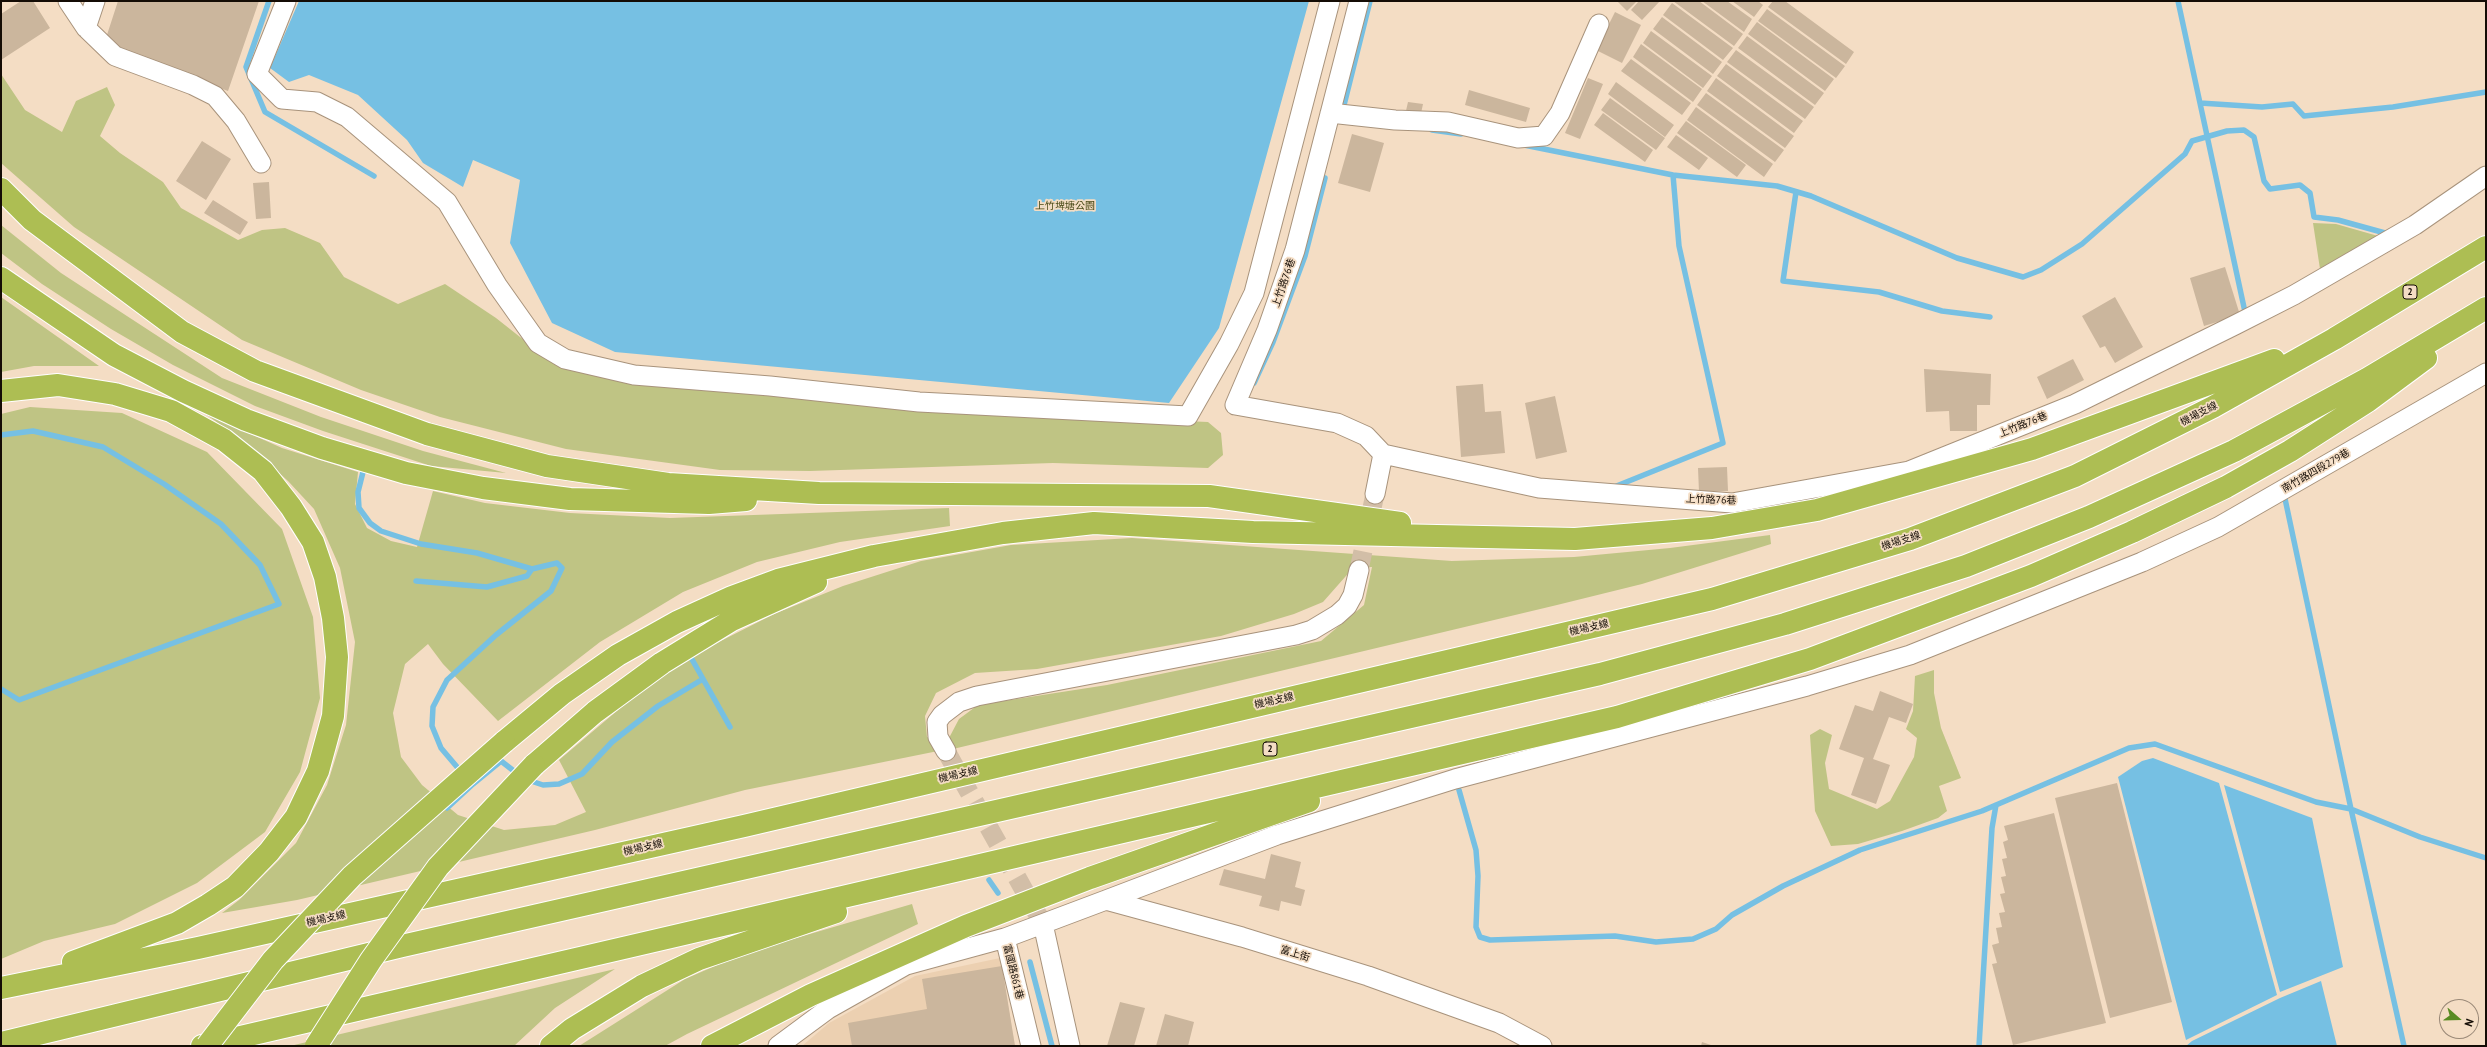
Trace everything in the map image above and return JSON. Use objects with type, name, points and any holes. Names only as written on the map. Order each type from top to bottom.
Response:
[{"type":"highway","points":[[1,189],[32,220],[182,332],[255,371],[427,434],[577,472],[668,484],[819,493],[1209,496],[1496,536]]},
{"type":"highway","name":"機場支線","points":[[4,987],[206,946],[736,827],[1712,599],[1910,539],[2075,476],[2213,408],[2334,339],[2486,247]]},
{"type":"highway","points":[[1,278],[114,355],[183,391],[246,420],[322,448],[406,473],[483,488],[570,499],[708,503],[819,493]]},
{"type":"highway","name":"2","points":[[1,1042],[409,944],[1600,674],[1785,624],[1966,566],[2088,517],[2228,454],[2367,379],[2486,308]]},
{"type":"highway","points":[[202,1046],[1616,717],[1810,659],[2031,576],[2138,529],[2226,487],[2290,451],[2368,401],[2486,312]]},
{"type":"highway","points":[[207,1046],[273,960],[352,876],[504,742],[562,694],[618,655],[677,622],[778,580],[874,556],[1003,533],[1094,523],[1253,532],[1496,536],[1575,539],[1712,528],[1817,510],[2032,449],[2334,339]]},
{"type":"highway","points":[[1,391],[58,385],[116,394],[171,411],[224,440],[252,462],[263,471],[291,507],[313,542],[325,577],[333,618],[337,657],[333,716],[318,771],[296,817],[269,852],[234,887],[177,923],[4,987]]},
{"type":"highway","points":[[316,1046],[371,960],[438,867],[534,766],[595,712],[662,663],[732,620],[874,556]]},
{"type":"highway","points":[[712,1046],[811,995],[948,934],[1090,878],[1427,761]]},
{"type":"highway","points":[[551,1046],[572,1029],[642,986],[699,959],[967,868]]},
{"type":"street","points":[[68,1],[86,28],[115,56],[193,85],[215,96],[236,121],[261,162]]},
{"type":"street","points":[[86,28],[95,1]]},
{"type":"street","points":[[286,1],[258,74],[282,99],[317,102],[347,117],[447,202],[497,285],[538,343],[565,359],[634,375],[770,386],[919,402],[1188,416],[1229,344],[1254,293],[1330,1]]},
{"type":"street","name":"上竹路76巷","points":[[1359,1],[1295,250],[1267,330],[1235,405],[1337,423],[1366,436],[1383,454],[1539,488],[1732,503],[1909,471],[2075,404],[2294,295],[2415,224],[2486,176]]},
{"type":"street","points":[[1330,113],[1395,120],[1448,122],[1518,138],[1544,136],[1560,113],[1599,24]]},
{"type":"street","name":"南竹路四段279巷","points":[[1106,900],[1277,834],[1455,780],[1755,700],[1910,655],[2142,562],[2218,528],[2486,373]]},
{"type":"street","points":[[1375,494],[1383,454]]},
{"type":"street","points":[[946,751],[938,737],[937,722],[942,715],[959,702],[977,696],[1296,635],[1312,630],[1337,615],[1347,606],[1353,595],[1359,570]]},
{"type":"street","points":[[1070,1046],[1043,924],[1106,900]]},
{"type":"street","name":"富上街","points":[[1106,900],[1242,937],[1368,976],[1499,1023],[1542,1046]]},
{"type":"street","name":"富國路861巷","points":[[1031,1046],[1005,938],[1043,924]]},
{"type":"street","points":[[778,1046],[828,1009],[906,965],[1005,938]]},
{"type":"shaded area","points":[[1000,958],[1015,1046],[802,1046],[829,1023],[915,976]]},
{"type":"green space","points":[[1,74],[25,110],[62,132],[76,101],[107,87],[115,105],[100,136],[120,153],[163,182],[181,208],[238,240],[262,230],[285,228],[320,243],[344,277],[398,304],[445,284],[496,318],[544,356],[616,377],[1138,419],[1208,422],[1221,433],[1223,455],[1208,468],[1053,463],[810,471],[720,470],[566,449],[440,417],[361,390],[242,340],[74,227],[1,163]]},
{"type":"green space","points":[[2313,223],[2336,224],[2378,236],[2320,269]]},
{"type":"green space","points":[[1,225],[61,273],[222,378],[321,417],[423,451],[506,473],[431,466],[323,431],[255,406],[173,365],[111,329],[42,284],[1,253]]},
{"type":"green space","points":[[1,297],[99,366],[34,366],[1,372]]},
{"type":"green space","points":[[30,407],[122,413],[207,452],[282,529],[313,617],[320,698],[300,772],[265,832],[197,883],[115,924],[44,941],[1,959],[1,414]]},
{"type":"green space","points":[[204,413],[282,448],[358,472],[355,504],[367,528],[391,541],[417,547],[433,491],[485,503],[570,513],[670,518],[949,508],[950,526],[840,542],[757,562],[683,592],[600,642],[498,721],[443,664],[428,644],[405,664],[393,713],[401,757],[422,785],[458,815],[504,830],[555,825],[586,812],[559,760],[638,693],[693,655],[774,614],[843,586],[921,561],[1011,545],[1132,538],[1452,561],[1574,557],[1670,548],[1770,535],[1771,544],[1642,584],[953,749],[949,738],[959,719],[978,705],[1107,685],[1321,641],[1364,605],[1372,567],[1353,568],[1323,602],[1294,614],[1221,636],[1037,669],[975,673],[936,693],[925,716],[927,737],[937,741],[938,751],[745,790],[595,830],[297,900],[222,913],[239,900],[296,843],[327,785],[346,725],[355,642],[340,568],[314,509],[288,481],[246,443]]},
{"type":"green space","points":[[1934,670],[1934,693],[1941,728],[1961,778],[1939,786],[1947,811],[1938,818],[1902,831],[1858,844],[1831,846],[1815,811],[1810,735],[1820,729],[1832,735],[1825,763],[1829,789],[1877,809],[1890,801],[1914,757],[1917,738],[1906,729],[1913,711],[1915,676]]},
{"type":"green space","points":[[912,904],[918,924],[687,1034],[665,1046],[579,1046],[685,979],[745,953]]},
{"type":"green space","points":[[615,969],[555,1008],[514,1046],[290,1046]]},
{"type":"water","name":"上竹埤塘公園","points":[[299,1],[1309,1],[1219,328],[1169,403],[615,352],[552,323],[510,243],[520,180],[473,160],[463,187],[423,163],[407,140],[358,95],[309,75],[289,82],[270,68]]},
{"type":"water","points":[[2153,758],[2219,783],[2277,995],[2186,1040],[2118,777],[2142,761]]},
{"type":"water","points":[[2224,785],[2312,818],[2343,967],[2280,992]]},
{"type":"water","points":[[2321,981],[2337,1046],[2186,1046],[2192,1041],[2280,998]]},
{"type":"building","points":[[21,1],[33,1],[50,28],[1,60],[1,14]]},
{"type":"building","points":[[118,1],[259,1],[228,91],[133,56],[106,38]]},
{"type":"building","points":[[1617,1],[1637,1],[1627,11]]},
{"type":"building","points":[[1639,1],[1660,1],[1642,20],[1631,10]]},
{"type":"building","points":[[1673,1],[1699,1],[1743,34],[1734,46]]},
{"type":"building","points":[[1702,1],[1727,1],[1752,19],[1744,32]]},
{"type":"building","points":[[1732,1],[1758,1],[1763,5],[1754,17]]},
{"type":"building","points":[[1773,1],[1785,1],[1854,52],[1846,64],[1768,7]]},
{"type":"building","points":[[1672,3],[1733,48],[1723,60],[1663,15]]},
{"type":"building","points":[[1767,9],[1845,66],[1836,78],[1758,21]]},
{"type":"building","points":[[1615,12],[1641,25],[1622,63],[1596,50]]},
{"type":"building","points":[[1662,17],[1722,62],[1713,74],[1653,29]]},
{"type":"building","points":[[1757,22],[1834,79],[1825,91],[1748,34]]},
{"type":"building","points":[[1651,31],[1712,76],[1703,88],[1643,43]]},
{"type":"building","points":[[1747,36],[1824,93],[1815,105],[1738,48]]},
{"type":"building","points":[[1641,44],[1702,89],[1693,102],[1633,57]]},
{"type":"building","points":[[1736,50],[1814,107],[1805,119],[1727,62]]},
{"type":"building","points":[[1631,59],[1691,103],[1682,115],[1621,71]]},
{"type":"building","points":[[1726,64],[1803,121],[1794,133],[1717,76]]},
{"type":"building","points":[[1588,78],[1603,84],[1580,139],[1565,133]]},
{"type":"building","points":[[1716,78],[1794,136],[1785,148],[1707,91]]},
{"type":"building","points":[[1616,82],[1674,125],[1665,137],[1608,94]]},
{"type":"building","points":[[1469,90],[1530,108],[1526,122],[1465,105]]},
{"type":"building","points":[[1706,93],[1784,150],[1775,162],[1697,105]]},
{"type":"building","points":[[1610,98],[1665,138],[1656,150],[1601,110]]},
{"type":"building","points":[[1408,102],[1423,104],[1420,118],[1405,115]]},
{"type":"building","points":[[1696,107],[1773,164],[1764,177],[1687,120]]},
{"type":"building","points":[[1603,113],[1653,150],[1645,162],[1594,125]]},
{"type":"building","points":[[1686,121],[1746,165],[1737,177],[1677,133]]},
{"type":"building","points":[[1352,134],[1384,143],[1370,192],[1338,183]]},
{"type":"building","points":[[1676,135],[1708,158],[1699,170],[1667,147]]},
{"type":"building","points":[[202,141],[231,159],[206,200],[176,181]]},
{"type":"building","points":[[269,182],[271,218],[256,219],[253,183]]},
{"type":"building","points":[[213,200],[248,222],[240,235],[204,213]]},
{"type":"building","points":[[2225,267],[2240,315],[2204,326],[2190,278]]},
{"type":"building","points":[[2115,297],[2143,347],[2115,363],[2105,346],[2100,348],[2082,316]]},
{"type":"building","points":[[2073,359],[2084,380],[2047,399],[2037,377]]},
{"type":"building","points":[[1924,369],[1991,374],[1990,405],[1977,405],[1977,431],[1950,431],[1949,411],[1926,412]]},
{"type":"building","points":[[1483,384],[1485,412],[1501,411],[1505,453],[1461,457],[1456,386]]},
{"type":"building","points":[[1555,396],[1567,452],[1536,459],[1525,403]]},
{"type":"building","points":[[1727,467],[1728,491],[1699,492],[1698,468]]},
{"type":"building","points":[[1880,691],[1913,704],[1906,723],[1889,717],[1873,759],[1890,765],[1876,804],[1851,795],[1864,758],[1839,749],[1855,705],[1873,711]]},
{"type":"building","points":[[2117,783],[2172,1002],[2110,1018],[2055,798]]},
{"type":"building","points":[[2054,813],[2106,1023],[2013,1045],[1992,964],[1997,963],[1992,945],[1999,943],[1996,928],[2002,927],[1999,913],[2005,912],[2000,894],[2005,893],[2001,877],[2006,876],[2002,859],[2007,858],[2003,842],[2008,840],[2004,826]]},
{"type":"building","points":[[1271,854],[1301,862],[1295,887],[1305,890],[1301,906],[1281,901],[1279,911],[1259,906],[1262,896],[1219,885],[1224,869],[1265,879]]},
{"type":"building","points":[[1002,966],[1015,1046],[852,1046],[848,1023],[927,1009],[922,979]]},
{"type":"building","points":[[1120,1002],[1145,1008],[1134,1046],[1107,1046]]},
{"type":"building","points":[[1165,1014],[1194,1022],[1188,1046],[1156,1046]]},
{"type":"building","points":[[1702,1042],[1714,1046],[1701,1046]]},
{"type":"waterway","points":[[269,1],[246,67],[265,112],[374,176]]},
{"type":"waterway","points":[[1343,109],[1370,1]]},
{"type":"waterway","points":[[2178,1],[2245,312]]},
{"type":"waterway","points":[[2200,103],[2262,107],[2293,104],[2304,116],[2393,107],[2486,92]]},
{"type":"waterway","points":[[1432,130],[1461,134]]},
{"type":"waterway","points":[[1524,145],[1673,175],[1777,186],[1811,196],[1957,258],[2023,277],[2041,270],[2082,244],[2185,154],[2192,141],[2227,131],[2244,130],[2254,137],[2264,181],[2270,189],[2300,185],[2310,193],[2314,217],[2338,220],[2385,233]]},
{"type":"waterway","points":[[1614,487],[1723,443],[1679,246],[1673,175]]},
{"type":"waterway","points":[[1254,383],[1273,342],[1305,256],[1325,178]]},
{"type":"waterway","points":[[1796,192],[1783,281],[1879,292],[1942,311],[1990,317]]},
{"type":"waterway","points":[[1,435],[33,431],[103,447],[164,484],[221,524],[260,565],[279,604],[19,700],[1,689]]},
{"type":"waterway","points":[[363,472],[358,492],[359,508],[370,523],[381,531],[421,544],[477,553],[532,569],[527,576],[487,587],[416,581]]},
{"type":"waterway","points":[[2284,494],[2351,809],[2420,837],[2486,858]]},
{"type":"waterway","points":[[463,774],[441,748],[432,726],[433,707],[447,680],[496,635],[551,591],[562,568],[557,563],[532,569]]},
{"type":"waterway","points":[[689,654],[730,727]]},
{"type":"waterway","points":[[528,780],[543,785],[559,784],[582,774],[612,742],[658,706],[703,679]]},
{"type":"waterway","points":[[1459,790],[1476,850],[1478,876],[1476,927],[1480,937],[1490,940],[1615,936],[1656,942],[1693,939],[1716,929],[1732,915],[1783,886],[1860,850],[1982,811],[2129,748],[2155,744],[2316,802],[2351,809],[2404,1046]]},
{"type":"waterway","points":[[473,784],[501,761],[519,775]]},
{"type":"waterway","points":[[447,808],[473,784],[469,780]]},
{"type":"waterway","points":[[1979,1046],[1992,828],[1996,805]]},
{"type":"waterway","points":[[989,880],[998,893]]},
{"type":"waterway","points":[[1030,962],[1052,1046]]},
{"type":"tunnel","points":[[1359,570],[1375,494]]},
{"type":"tunnel","points":[[946,751],[1043,924]]}]
